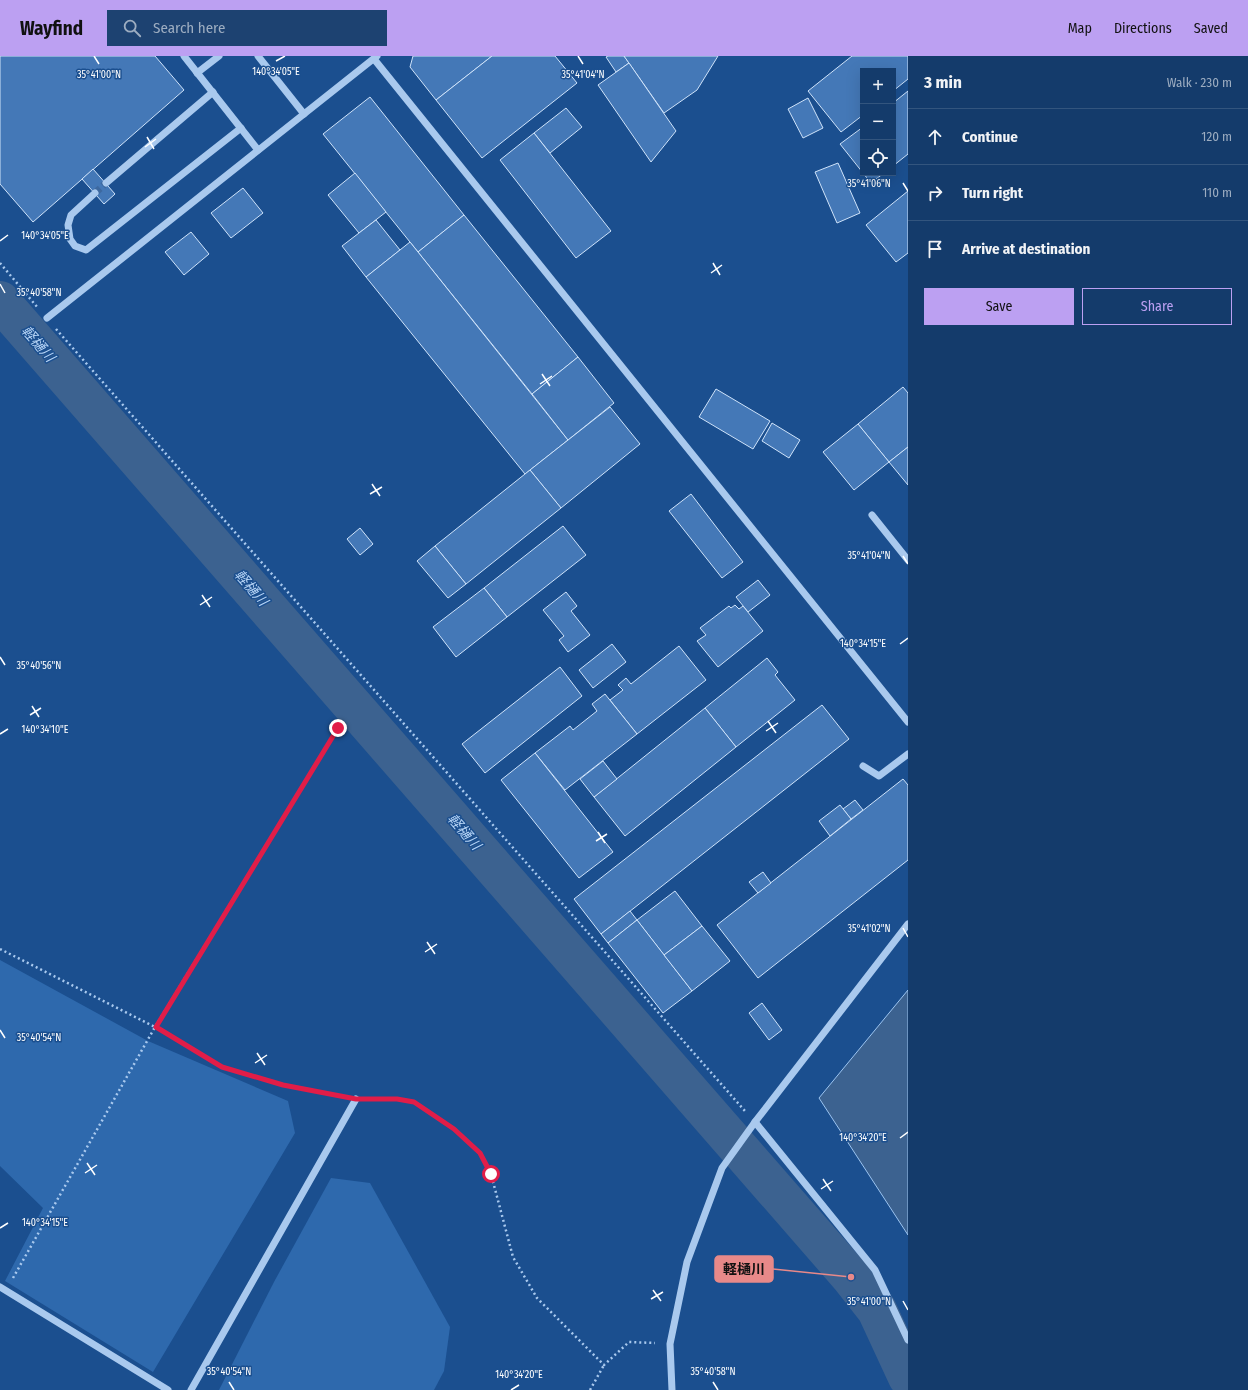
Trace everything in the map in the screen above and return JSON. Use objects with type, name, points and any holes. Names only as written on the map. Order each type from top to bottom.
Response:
[{"type":"street","points":[[184,56],[258,150]]},
{"type":"street","points":[[197,73],[219,56]]},
{"type":"street","points":[[258,56],[304,114]]},
{"type":"street","points":[[46,318],[376,58],[908,722]]},
{"type":"street","points":[[106,184],[213,92]]},
{"type":"street","points":[[95,193],[71,215],[68,225],[70,239],[75,246],[86,250],[241,128]]},
{"type":"street","points":[[872,515],[908,560]]},
{"type":"street","points":[[863,766],[879,776],[908,754]]},
{"type":"street","points":[[672,1390],[670,1344],[687,1262],[722,1168],[755,1122],[908,924]]},
{"type":"street","points":[[191,1390],[356,1099]]},
{"type":"street","points":[[755,1122],[875,1270],[908,1340]]},
{"type":"street","points":[[3,1289],[168,1390]]},
{"type":"path","points":[[0,263],[46,318],[755,1122]]},
{"type":"path","points":[[3,1289],[156,1027],[338,728]]},
{"type":"path","points":[[0,949],[156,1027],[222,1067],[283,1085],[356,1099],[397,1099],[414,1102],[454,1129],[480,1153],[491,1174],[513,1257],[537,1298],[604,1365]]},
{"type":"path","points":[[590,1390],[604,1365],[629,1342],[670,1344]]},
{"type":"shaded area","points":[[0,960],[148,1041],[288,1101],[295,1133],[153,1372],[5,1281],[43,1208],[0,1166]]},
{"type":"shaded area","points":[[908,990],[908,1235],[819,1098]]},
{"type":"shaded area","points":[[331,1178],[370,1183],[450,1327],[444,1371],[434,1390],[219,1390],[274,1282]]},
{"type":"building","points":[[0,56],[155,56],[184,90],[33,222],[0,184]]},
{"type":"building","points":[[413,56],[492,56],[436,100],[410,67]]},
{"type":"building","points":[[492,56],[555,56],[577,83],[482,158],[436,100]]},
{"type":"building","points":[[624,56],[629,63],[616,72],[606,57]]},
{"type":"building","points":[[624,56],[718,56],[697,90],[664,113]]},
{"type":"building","points":[[852,56],[908,56],[908,79],[896,89],[896,68],[860,68],[860,117],[841,132],[808,91]]},
{"type":"building","points":[[629,63],[676,131],[651,162],[598,85]]},
{"type":"building","points":[[908,91],[908,154],[896,164],[896,104],[896,101]]},
{"type":"building","points":[[370,97],[464,215],[418,252],[323,134]]},
{"type":"building","points":[[808,98],[823,128],[803,138],[788,109]]},
{"type":"building","points":[[566,108],[582,127],[550,153],[534,133]]},
{"type":"building","points":[[860,129],[860,169],[840,144]]},
{"type":"building","points":[[534,133],[611,231],[576,258],[500,160]]},
{"type":"building","points":[[838,163],[860,213],[837,223],[815,172]]},
{"type":"building","points":[[93,169],[115,194],[104,204],[82,179]]},
{"type":"building","points":[[355,173],[386,212],[359,233],[328,195]]},
{"type":"building","points":[[865,176],[880,176],[871,183]]},
{"type":"building","points":[[243,188],[263,213],[231,238],[211,213]]},
{"type":"building","points":[[908,191],[908,253],[896,262],[866,225]]},
{"type":"building","points":[[464,215],[578,357],[532,394],[418,252]]},
{"type":"building","points":[[376,220],[400,250],[366,277],[342,246]]},
{"type":"building","points":[[191,232],[209,254],[184,275],[165,252]]},
{"type":"building","points":[[410,242],[568,440],[525,474],[366,277]]},
{"type":"building","points":[[578,357],[614,403],[568,440],[532,394]]},
{"type":"building","points":[[903,387],[908,393],[908,447],[889,462],[858,424]]},
{"type":"building","points":[[716,389],[770,421],[753,449],[699,417]]},
{"type":"building","points":[[610,407],[640,444],[561,508],[530,470]]},
{"type":"building","points":[[772,423],[800,440],[789,458],[762,441]]},
{"type":"building","points":[[858,424],[889,462],[854,490],[823,452]]},
{"type":"building","points":[[908,447],[908,485],[889,462]]},
{"type":"building","points":[[530,470],[561,508],[466,584],[435,546]]},
{"type":"building","points":[[691,494],[743,562],[722,578],[669,511]]},
{"type":"building","points":[[563,526],[586,555],[507,617],[484,588]]},
{"type":"building","points":[[360,528],[373,544],[360,555],[347,539]]},
{"type":"building","points":[[435,546],[466,584],[448,598],[417,561]]},
{"type":"building","points":[[758,580],[770,595],[748,612],[736,597]]},
{"type":"building","points":[[484,588],[507,617],[456,657],[433,627]]},
{"type":"building","points":[[566,592],[577,606],[571,611],[590,635],[568,652],[559,640],[564,636],[543,610]]},
{"type":"building","points":[[735,605],[739,609],[743,606],[763,631],[718,667],[697,641],[706,635],[700,628],[729,606],[731,608]]},
{"type":"building","points":[[612,644],[626,662],[593,688],[579,670]]},
{"type":"building","points":[[679,646],[706,680],[637,734],[610,700],[623,690],[618,685],[626,678],[631,684]]},
{"type":"building","points":[[767,658],[778,672],[775,675],[795,700],[736,747],[705,708]]},
{"type":"building","points":[[560,667],[582,696],[485,773],[462,744]]},
{"type":"building","points":[[605,694],[637,734],[565,790],[535,753],[570,726],[573,730],[597,711],[592,704]]},
{"type":"building","points":[[822,705],[849,739],[601,934],[574,899]]},
{"type":"building","points":[[705,708],[736,747],[625,836],[594,797]]},
{"type":"building","points":[[535,753],[613,852],[579,878],[501,780]]},
{"type":"building","points":[[603,761],[617,779],[594,797],[580,779]]},
{"type":"building","points":[[903,779],[908,785],[908,860],[758,978],[717,925]]},
{"type":"building","points":[[855,800],[863,810],[851,819],[843,809]]},
{"type":"building","points":[[840,805],[851,819],[830,836],[819,821]]},
{"type":"building","points":[[763,872],[771,883],[758,893],[749,882]]},
{"type":"building","points":[[675,891],[702,926],[664,955],[637,920]]},
{"type":"building","points":[[630,911],[637,920],[608,943],[601,934]]},
{"type":"building","points":[[637,920],[692,991],[663,1013],[608,943]]},
{"type":"building","points":[[702,926],[730,961],[692,991],[664,955]]},
{"type":"building","points":[[762,1003],[782,1030],[769,1040],[749,1013]]},
{"type":"waterway","name":"軽樋川","points":[[0,301],[851,1277],[877,1310],[908,1377]]},
{"type":"tunnel","points":[[95,193],[106,183]]},
{"type":"place","name":"軽樋川","points":[[851,1277]]},
{"type":"route","points":[[338,728],[156,1027],[222,1067],[283,1085],[356,1099],[397,1099],[414,1102],[454,1129],[480,1153],[491,1174]]}]
